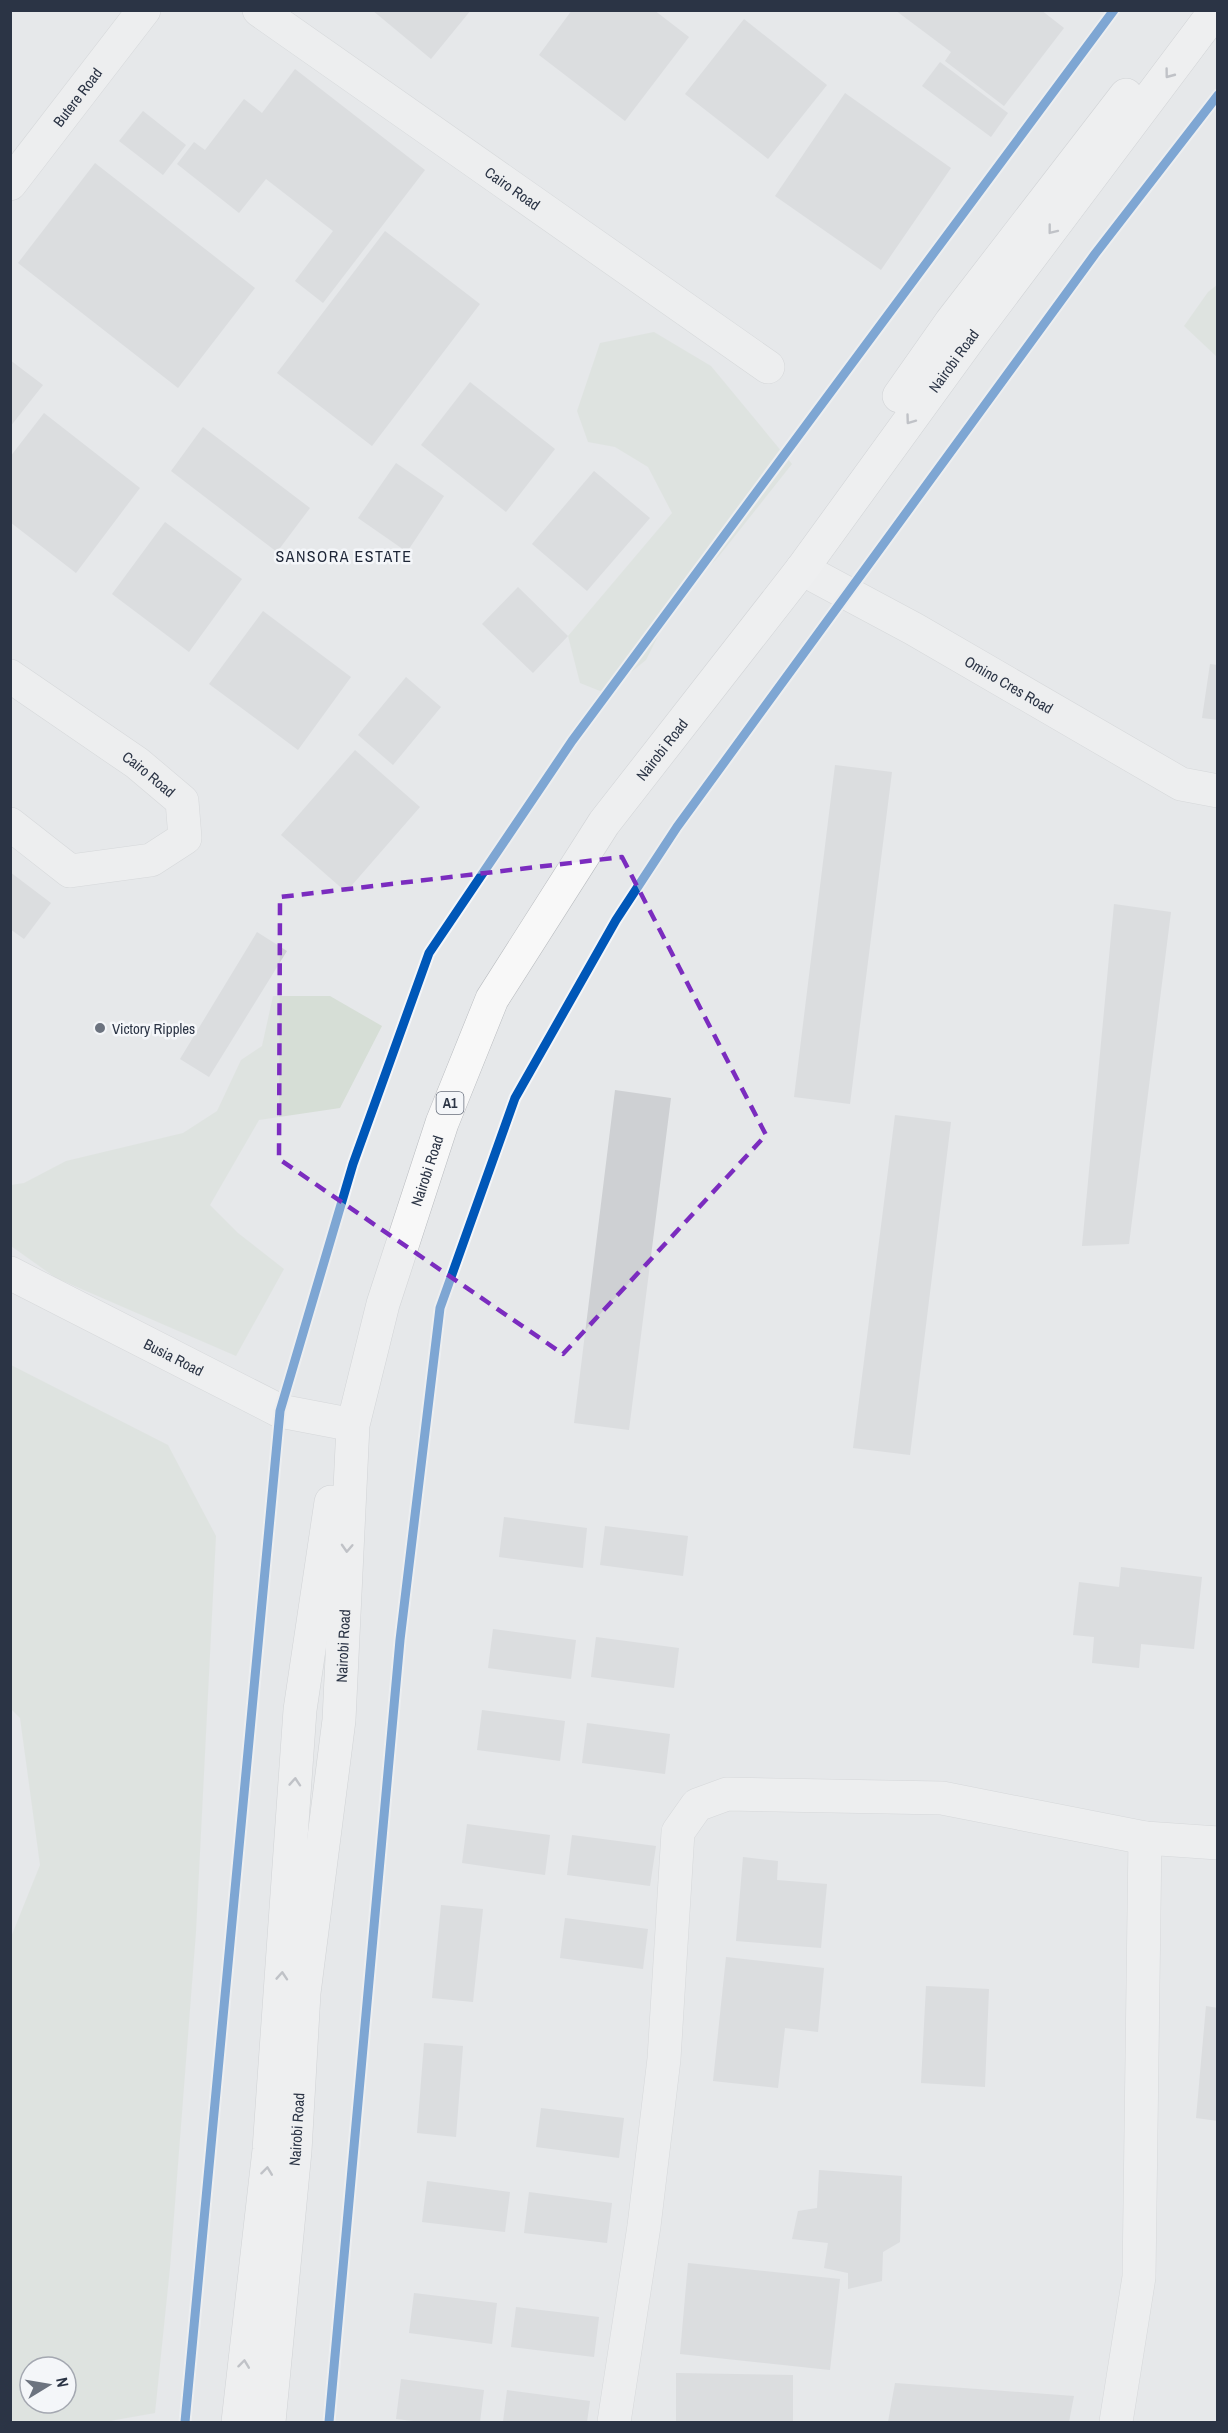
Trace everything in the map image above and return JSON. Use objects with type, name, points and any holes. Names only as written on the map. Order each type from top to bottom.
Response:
[{"type":"main road","name":"Nairobi Road","points":[[238,2422],[269,2150],[300,1710],[343,1423],[371,1316],[429,1133],[485,995],[542,898],[702,677],[951,322],[1191,10]]},
{"type":"main road","name":"Nairobi Road","points":[[269,2422],[295,2151],[304,1993],[339,1720],[353,1425],[383,1304],[442,1123],[492,999],[604,823],[802,569],[971,336],[1216,10]]},
{"type":"main road","name":"Busia Road","points":[[10,1273],[280,1411],[343,1423]]},
{"type":"street","name":"Butere Road","points":[[10,184],[144,10]]},
{"type":"street","name":"Cairo Road","points":[[259,10],[768,367]]},
{"type":"street","name":"Omino Cres Road","points":[[802,569],[914,628],[1180,784],[1218,791]]},
{"type":"street","name":"Cairo Road","points":[[10,676],[137,763],[182,801],[185,838],[151,860],[70,871],[10,824]]},
{"type":"street","points":[[614,2422],[644,2226],[664,2059],[678,1832],[697,1805],[727,1794],[942,1797],[1145,1838],[1218,1843]]},
{"type":"street","points":[[1116,2422],[1139,2277],[1145,1838]]},
{"type":"highlighted area","points":[[622,857],[766,1135],[563,1354],[279,1159],[280,897]]},
{"type":"shaded area","points":[[1217,285],[1217,357],[1184,326],[1208,292]]},
{"type":"shaded area","points":[[654,332],[711,366],[792,464],[719,556],[674,604],[646,660],[605,693],[580,683],[568,636],[672,513],[648,467],[615,447],[588,442],[577,411],[600,343]]},
{"type":"shaded area","points":[[273,996],[330,996],[382,1026],[340,1108],[259,1120],[210,1205],[238,1233],[284,1269],[236,1356],[56,1278],[11,1246],[11,1185],[24,1183],[66,1161],[183,1133],[217,1111],[241,1060],[262,1046]]},
{"type":"shaded area","points":[[11,1365],[168,1445],[216,1536],[196,1932],[170,2268],[155,2413],[104,2422],[11,2422],[11,1937],[40,1865],[20,1718],[11,1709]]},
{"type":"building","points":[[372,10],[471,10],[431,59]]},
{"type":"building","points":[[572,10],[654,10],[689,37],[625,121],[539,55]]},
{"type":"building","points":[[895,10],[1041,10],[1064,28],[1004,106],[945,61],[951,52]]},
{"type":"building","points":[[744,19],[827,85],[768,159],[685,94]]},
{"type":"building","points":[[940,62],[1008,113],[991,137],[922,86]]},
{"type":"building","points":[[295,69],[425,170],[323,303],[295,281],[333,231],[266,179],[239,213],[177,164],[194,142],[205,150],[244,99],[262,113]]},
{"type":"building","points":[[845,93],[951,168],[881,270],[775,196]]},
{"type":"building","points":[[143,111],[186,145],[163,175],[119,141]]},
{"type":"building","points":[[95,163],[255,288],[178,388],[18,263]]},
{"type":"building","points":[[385,231],[480,304],[372,446],[277,373]]},
{"type":"building","points":[[10,360],[43,385],[10,427]]},
{"type":"building","points":[[470,382],[555,449],[506,512],[421,445]]},
{"type":"building","points":[[44,413],[140,488],[76,573],[10,522],[10,457]]},
{"type":"building","points":[[203,427],[310,508],[277,552],[171,471]]},
{"type":"building","points":[[396,463],[444,496],[407,552],[358,518]]},
{"type":"building","points":[[594,471],[650,518],[587,591],[532,544]]},
{"type":"building","points":[[165,522],[242,579],[189,652],[112,594]]},
{"type":"building","points":[[518,587],[568,636],[533,673],[482,624]]},
{"type":"building","points":[[263,611],[351,677],[298,750],[209,684]]},
{"type":"building","points":[[1210,664],[1218,665],[1218,720],[1202,718]]},
{"type":"building","points":[[406,677],[441,707],[393,765],[358,735]]},
{"type":"building","points":[[355,750],[420,807],[346,892],[281,835]]},
{"type":"building","points":[[835,765],[892,772],[850,1104],[794,1097]]},
{"type":"building","points":[[10,872],[51,903],[24,939],[10,929]]},
{"type":"building","points":[[1114,904],[1171,912],[1129,1244],[1082,1246]]},
{"type":"building","points":[[257,932],[287,951],[209,1077],[180,1059]]},
{"type":"building","points":[[615,1090],[671,1098],[629,1430],[574,1423]]},
{"type":"building","points":[[895,1115],[951,1122],[910,1455],[853,1448]]},
{"type":"building","points":[[504,1517],[587,1528],[583,1568],[499,1557]]},
{"type":"building","points":[[605,1526],[688,1536],[683,1576],[600,1565]]},
{"type":"building","points":[[1121,1567],[1202,1577],[1194,1649],[1141,1644],[1139,1668],[1092,1663],[1094,1637],[1073,1635],[1079,1582],[1119,1587]]},
{"type":"building","points":[[493,1629],[576,1640],[571,1679],[488,1668]]},
{"type":"building","points":[[596,1637],[679,1648],[674,1688],[591,1677]]},
{"type":"building","points":[[482,1710],[565,1721],[560,1761],[477,1750]]},
{"type":"building","points":[[587,1723],[670,1734],[665,1774],[582,1763]]},
{"type":"building","points":[[467,1824],[550,1835],[545,1875],[462,1863]]},
{"type":"building","points":[[572,1835],[656,1846],[650,1886],[567,1875]]},
{"type":"building","points":[[743,1857],[778,1861],[777,1880],[827,1884],[821,1948],[736,1941]]},
{"type":"building","points":[[441,1905],[483,1909],[473,2002],[432,1998]]},
{"type":"building","points":[[565,1918],[648,1929],[643,1969],[560,1958]]},
{"type":"building","points":[[726,1957],[824,1968],[818,2032],[785,2028],[778,2088],[713,2081]]},
{"type":"building","points":[[926,1986],[989,1989],[985,2087],[921,2083]]},
{"type":"building","points":[[1206,2006],[1218,2008],[1218,2121],[1196,2118]]},
{"type":"building","points":[[424,2043],[463,2046],[456,2137],[417,2133]]},
{"type":"building","points":[[541,2108],[624,2118],[619,2158],[536,2147]]},
{"type":"building","points":[[819,2170],[902,2176],[900,2242],[883,2252],[882,2281],[848,2289],[848,2273],[824,2268],[828,2243],[792,2239],[798,2211],[817,2208]]},
{"type":"building","points":[[427,2181],[510,2192],[505,2232],[422,2222]]},
{"type":"building","points":[[529,2192],[612,2203],[607,2243],[524,2233]]},
{"type":"building","points":[[688,2263],[840,2279],[830,2370],[680,2354]]},
{"type":"building","points":[[414,2293],[497,2303],[492,2344],[409,2333]]},
{"type":"building","points":[[516,2307],[599,2317],[594,2357],[511,2347]]},
{"type":"building","points":[[676,2373],[793,2375],[793,2422],[676,2422]]},
{"type":"building","points":[[401,2379],[484,2390],[480,2422],[422,2422],[396,2419]]},
{"type":"building","points":[[895,2383],[1074,2396],[1069,2422],[888,2422]]},
{"type":"building","points":[[507,2390],[590,2401],[587,2422],[503,2422]]},
{"type":"cycle path","points":[[185,2422],[280,1411],[353,1164],[429,953],[572,741],[1114,10]]},
{"type":"cycle path","points":[[329,2422],[400,1640],[440,1308],[515,1098],[616,920],[677,827],[1095,254],[1218,95]]},
{"type":"place","name":"Victory Ripples","points":[[100,1028]]},
{"type":"district","name":"SANSORA ESTATE","points":[[344,556]]}]
